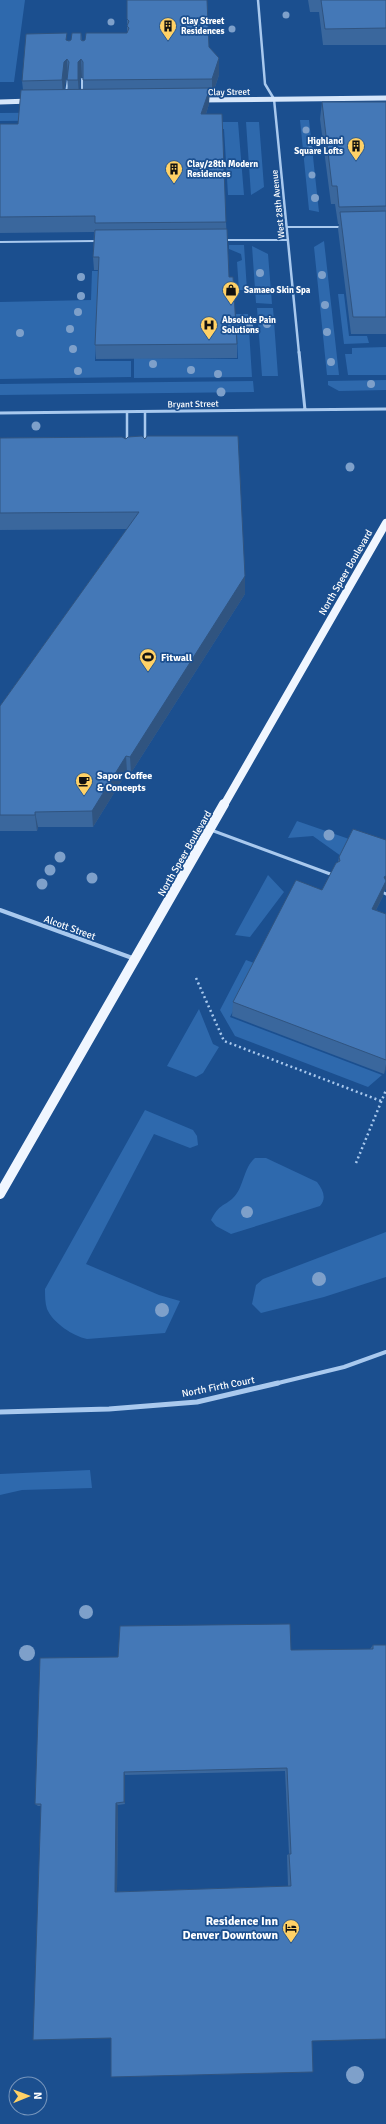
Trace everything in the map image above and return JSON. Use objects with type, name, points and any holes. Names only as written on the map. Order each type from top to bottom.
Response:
[{"type":"main road","name":"North Speer Boulevard","points":[[0,1194],[386,523]]},
{"type":"street","name":"West 28th Avenue","points":[[258,0],[265,84],[274,99],[305,410]]},
{"type":"street","name":"Clay Street","points":[[190,100],[386,98]]},
{"type":"street","points":[[0,102],[36,101]]},
{"type":"street","name":"Bryant Street","points":[[0,414],[386,408]]},
{"type":"street","name":"Alcott Street","points":[[0,910],[135,959]]},
{"type":"street","name":"North Firth Court","points":[[0,1412],[109,1409],[197,1402],[344,1366],[386,1352]]},
{"type":"lane","points":[[66,96],[68,79]]},
{"type":"lane","points":[[81,96],[82,79]]},
{"type":"lane","points":[[287,227],[349,227]]},
{"type":"lane","points":[[222,240],[288,240]]},
{"type":"lane","points":[[0,242],[103,241]]},
{"type":"lane","points":[[126,448],[127,412]]},
{"type":"lane","points":[[145,412],[145,448]]},
{"type":"lane","points":[[210,830],[335,875]]},
{"type":"path","points":[[196,978],[224,1041],[382,1101]]},
{"type":"path","points":[[356,1163],[386,1090]]},
{"type":"shaded area","points":[[0,0],[25,0],[14,82],[0,82]]},
{"type":"shaded area","points":[[101,112],[100,120],[0,121],[0,113]]},
{"type":"shaded area","points":[[300,120],[309,120],[319,212],[309,210]]},
{"type":"shaded area","points":[[177,122],[238,122],[244,195],[228,195],[224,129],[177,130]]},
{"type":"shaded area","points":[[246,122],[259,122],[264,187],[251,195]]},
{"type":"shaded area","points":[[324,241],[339,375],[327,375],[314,247]]},
{"type":"shaded area","points":[[229,245],[244,245],[247,290],[239,290],[237,262],[242,260],[241,254],[229,249]]},
{"type":"shaded area","points":[[252,246],[268,254],[272,304],[256,303]]},
{"type":"shaded area","points":[[92,271],[99,271],[95,361],[131,361],[131,377],[0,379],[0,302],[91,300]]},
{"type":"shaded area","points":[[338,294],[344,294],[349,336],[367,336],[369,343],[344,344]]},
{"type":"shaded area","points":[[257,308],[273,308],[278,376],[262,376]]},
{"type":"shaded area","points":[[236,314],[248,314],[252,377],[134,378],[134,358],[238,359]]},
{"type":"shaded area","points":[[386,347],[386,375],[348,375],[345,354],[352,354],[352,348]]},
{"type":"shaded area","points":[[386,380],[386,390],[339,391],[328,385],[328,381]]},
{"type":"shaded area","points":[[253,381],[254,392],[0,395],[0,384]]},
{"type":"shaded area","points":[[297,821],[349,839],[341,856],[313,836],[288,838]]},
{"type":"shaded area","points":[[268,875],[284,892],[250,937],[235,935]]},
{"type":"shaded area","points":[[246,960],[257,964],[230,1017],[382,1075],[368,1087],[235,1036],[220,1010]]},
{"type":"shaded area","points":[[199,1009],[213,1044],[219,1047],[203,1073],[196,1077],[167,1066]]},
{"type":"shaded area","points":[[145,1110],[193,1130],[197,1136],[198,1145],[190,1148],[154,1134],[86,1264],[159,1295],[180,1301],[165,1333],[87,1339],[70,1332],[54,1319],[47,1309],[45,1302],[45,1289]]},
{"type":"shaded area","points":[[255,1158],[266,1158],[317,1182],[324,1197],[320,1206],[231,1234],[216,1226],[211,1220],[219,1208],[237,1194],[248,1167]]},
{"type":"shaded area","points":[[386,1232],[386,1277],[324,1297],[261,1313],[252,1304],[256,1285],[263,1279]]},
{"type":"shaded area","points":[[90,1470],[92,1488],[22,1490],[0,1495],[0,1474]]},
{"type":"building","name":"Clay Street Residences","points":[[127,0],[207,0],[209,47],[219,58],[212,79],[83,80],[83,62],[81,59],[78,62],[78,80],[67,80],[69,62],[67,59],[64,62],[62,80],[22,81],[26,34],[67,33],[66,40],[69,41],[71,40],[72,33],[81,33],[81,40],[83,41],[85,40],[86,33],[127,33],[129,21],[127,19]]},
{"type":"building","points":[[321,0],[386,0],[386,28],[325,29]]},
{"type":"building","points":[[210,88],[201,114],[222,114],[226,222],[95,223],[95,216],[0,217],[0,124],[18,124],[21,90]]},
{"type":"building","name":"Highland Square Lofts","points":[[322,102],[386,102],[386,206],[339,207],[337,186],[332,186]]},
{"type":"building","points":[[386,211],[386,317],[353,317],[340,212]]},
{"type":"building","points":[[227,229],[229,277],[233,277],[237,344],[95,345],[99,257],[93,257],[95,230]]},
{"type":"building","points":[[142,436],[145,439],[147,436],[238,436],[245,576],[130,757],[126,756],[92,811],[35,812],[35,815],[0,815],[0,706],[139,512],[0,513],[0,438],[122,437],[126,439],[128,437]]},
{"type":"building","points":[[353,829],[386,840],[386,876],[384,877],[386,881],[372,909],[386,914],[386,1060],[233,1002],[296,880],[322,890],[336,863],[340,861],[339,857]]},
{"type":"building","points":[[290,1624],[291,1650],[373,1649],[373,1645],[386,1645],[386,2039],[312,2041],[313,2072],[111,2077],[111,2038],[33,2040],[41,1804],[35,1804],[40,1658],[118,1657],[120,1626]],"holes":[[[287,1768],[291,1854],[289,1854],[291,1886],[115,1892],[116,1803],[124,1802],[124,1772]]]},
{"type":"place","name":"Clay Street Residences","points":[[168,41]]},
{"type":"place","name":"Highland Square Lofts","points":[[356,161]]},
{"type":"place","name":"Clay/28th Modern Residences","points":[[174,184]]},
{"type":"place","name":"Samaeo Skin Spa","points":[[231,305]]},
{"type":"place","name":"Absolute Pain Solutions","points":[[209,340]]},
{"type":"place","name":"Fitwall","points":[[148,672]]},
{"type":"place","name":"Sapor Coffee & Concepts","points":[[84,796]]},
{"type":"place","name":"Residence Inn Denver Downtown","points":[[291,1943]]}]
